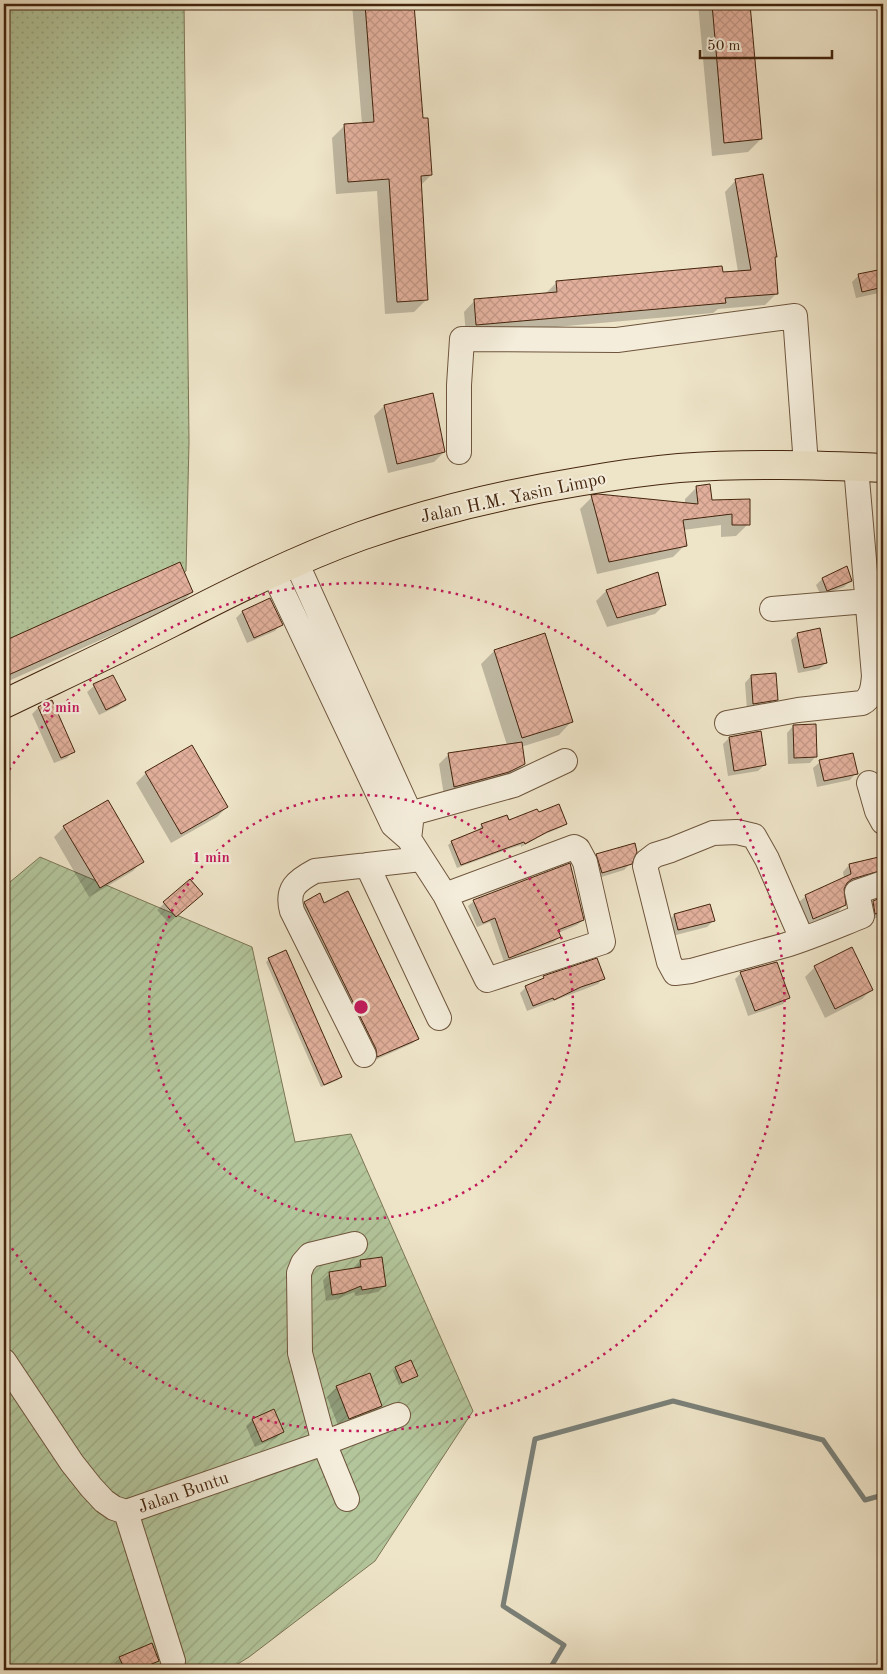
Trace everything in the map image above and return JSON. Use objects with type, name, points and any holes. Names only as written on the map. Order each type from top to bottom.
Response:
[{"type":"main road","name":"Jalan H.M. Yasin Limpo","points":[[4,704],[284,567],[359,537],[469,503],[536,488],[678,468],[806,465],[883,468]]},
{"type":"street","points":[[459,452],[459,385],[462,339],[617,340],[796,316],[806,465]]},
{"type":"street","points":[[727,724],[798,710],[865,702],[870,695],[874,676],[856,467]]},
{"type":"street","points":[[284,567],[374,733],[409,814],[415,849]]},
{"type":"street","points":[[284,567],[393,825],[415,849],[445,895],[487,980],[602,942],[585,862],[578,848],[574,847],[445,895]]},
{"type":"street","points":[[772,609],[868,601]]},
{"type":"street","points":[[409,814],[514,785],[565,761]]},
{"type":"street","points":[[869,783],[883,822]]},
{"type":"street","points":[[802,939],[767,860],[754,836],[737,832],[713,833],[655,855],[646,862],[645,866],[669,962],[675,973],[692,971],[802,939],[862,916],[857,892],[883,883]]},
{"type":"street","points":[[364,1055],[292,911],[290,902],[291,891],[304,876],[315,871],[367,865],[415,849]]},
{"type":"street","points":[[367,865],[439,1018]]},
{"type":"street","points":[[347,1499],[324,1443],[300,1353],[299,1273],[303,1263],[310,1255],[355,1244]]},
{"type":"street","name":"Jalan Buntu","points":[[4,1361],[72,1463],[91,1487],[104,1501],[114,1508],[126,1512],[324,1443],[398,1415]]},
{"type":"street","points":[[126,1512],[173,1661]]},
{"type":"green space","points":[[4,4],[184,4],[189,442],[186,571],[4,673]]},
{"type":"green space","points":[[40,857],[252,947],[295,1142],[351,1134],[473,1411],[375,1561],[249,1657],[228,1670],[4,1670],[4,887]]},
{"type":"building","points":[[365,4],[414,4],[423,118],[428,118],[432,175],[421,176],[428,300],[397,302],[389,179],[348,182],[344,124],[374,122]]},
{"type":"building","points":[[712,4],[750,4],[762,139],[724,143]]},
{"type":"building","points":[[763,174],[777,257],[775,257],[778,294],[725,298],[726,303],[476,325],[474,299],[557,292],[556,281],[722,266],[723,272],[751,270],[735,179]]},
{"type":"building","points":[[883,269],[883,287],[862,292],[858,274]]},
{"type":"building","points":[[433,393],[445,452],[397,464],[384,405]]},
{"type":"building","points":[[710,484],[712,500],[750,499],[750,525],[732,525],[732,514],[683,520],[687,546],[609,562],[591,495],[598,494],[698,504],[696,486]]},
{"type":"building","points":[[180,562],[193,592],[4,677],[4,641]]},
{"type":"building","points":[[847,566],[852,581],[827,591],[822,578]]},
{"type":"building","points":[[658,572],[666,605],[617,618],[606,590]]},
{"type":"building","points":[[270,598],[283,625],[254,638],[242,611]]},
{"type":"building","points":[[820,628],[827,663],[804,668],[797,633]]},
{"type":"building","points":[[545,633],[573,722],[522,738],[494,650]]},
{"type":"building","points":[[776,673],[778,700],[753,704],[751,675]]},
{"type":"building","points":[[113,675],[126,700],[106,710],[93,684]]},
{"type":"building","points":[[52,700],[75,752],[61,758],[38,707]]},
{"type":"building","points":[[816,724],[817,757],[794,758],[793,725]]},
{"type":"building","points":[[761,731],[766,765],[734,771],[729,737]]},
{"type":"building","points":[[522,742],[525,764],[509,772],[454,787],[448,753]]},
{"type":"building","points":[[192,745],[228,807],[181,834],[145,772]]},
{"type":"building","points":[[853,753],[858,774],[824,781],[819,760]]},
{"type":"building","points":[[108,800],[144,862],[100,888],[63,826]]},
{"type":"building","points":[[559,804],[567,824],[525,844],[524,842],[461,865],[451,841],[483,828],[481,824],[507,815],[509,820],[537,809],[539,812]]},
{"type":"building","points":[[635,843],[637,852],[632,864],[602,873],[596,854]]},
{"type":"building","points":[[883,856],[883,870],[852,879],[847,883],[844,889],[846,905],[813,919],[805,895],[851,874],[849,864]]},
{"type":"building","points":[[570,863],[584,920],[558,930],[561,937],[509,958],[495,918],[483,923],[473,900]]},
{"type":"building","points":[[190,879],[203,894],[176,917],[163,902]]},
{"type":"building","points":[[348,891],[419,1039],[377,1057],[376,1049],[304,902],[320,893],[324,903]]},
{"type":"building","points":[[883,897],[883,912],[875,914],[873,901]]},
{"type":"building","points":[[710,904],[715,921],[678,930],[674,914]]},
{"type":"building","points":[[852,947],[873,990],[835,1009],[814,966]]},
{"type":"building","points":[[286,950],[342,1077],[324,1085],[268,958]]},
{"type":"building","points":[[597,958],[605,979],[581,987],[554,1000],[553,998],[533,1006],[525,986],[544,978],[543,976]]},
{"type":"building","points":[[777,962],[790,998],[755,1011],[740,972]]},
{"type":"building","points":[[382,1257],[386,1286],[362,1290],[361,1286],[344,1293],[332,1295],[329,1272],[361,1267],[360,1260]]},
{"type":"building","points":[[411,1360],[418,1376],[402,1383],[395,1367]]},
{"type":"building","points":[[370,1373],[382,1406],[349,1419],[336,1386]]},
{"type":"building","points":[[274,1409],[284,1432],[262,1442],[252,1419]]},
{"type":"building","points":[[152,1643],[159,1661],[137,1670],[125,1670],[119,1657]]},
{"type":"waterway","points":[[549,1670],[564,1645],[503,1606],[535,1439],[673,1401],[823,1440],[865,1500],[883,1495]]}]
